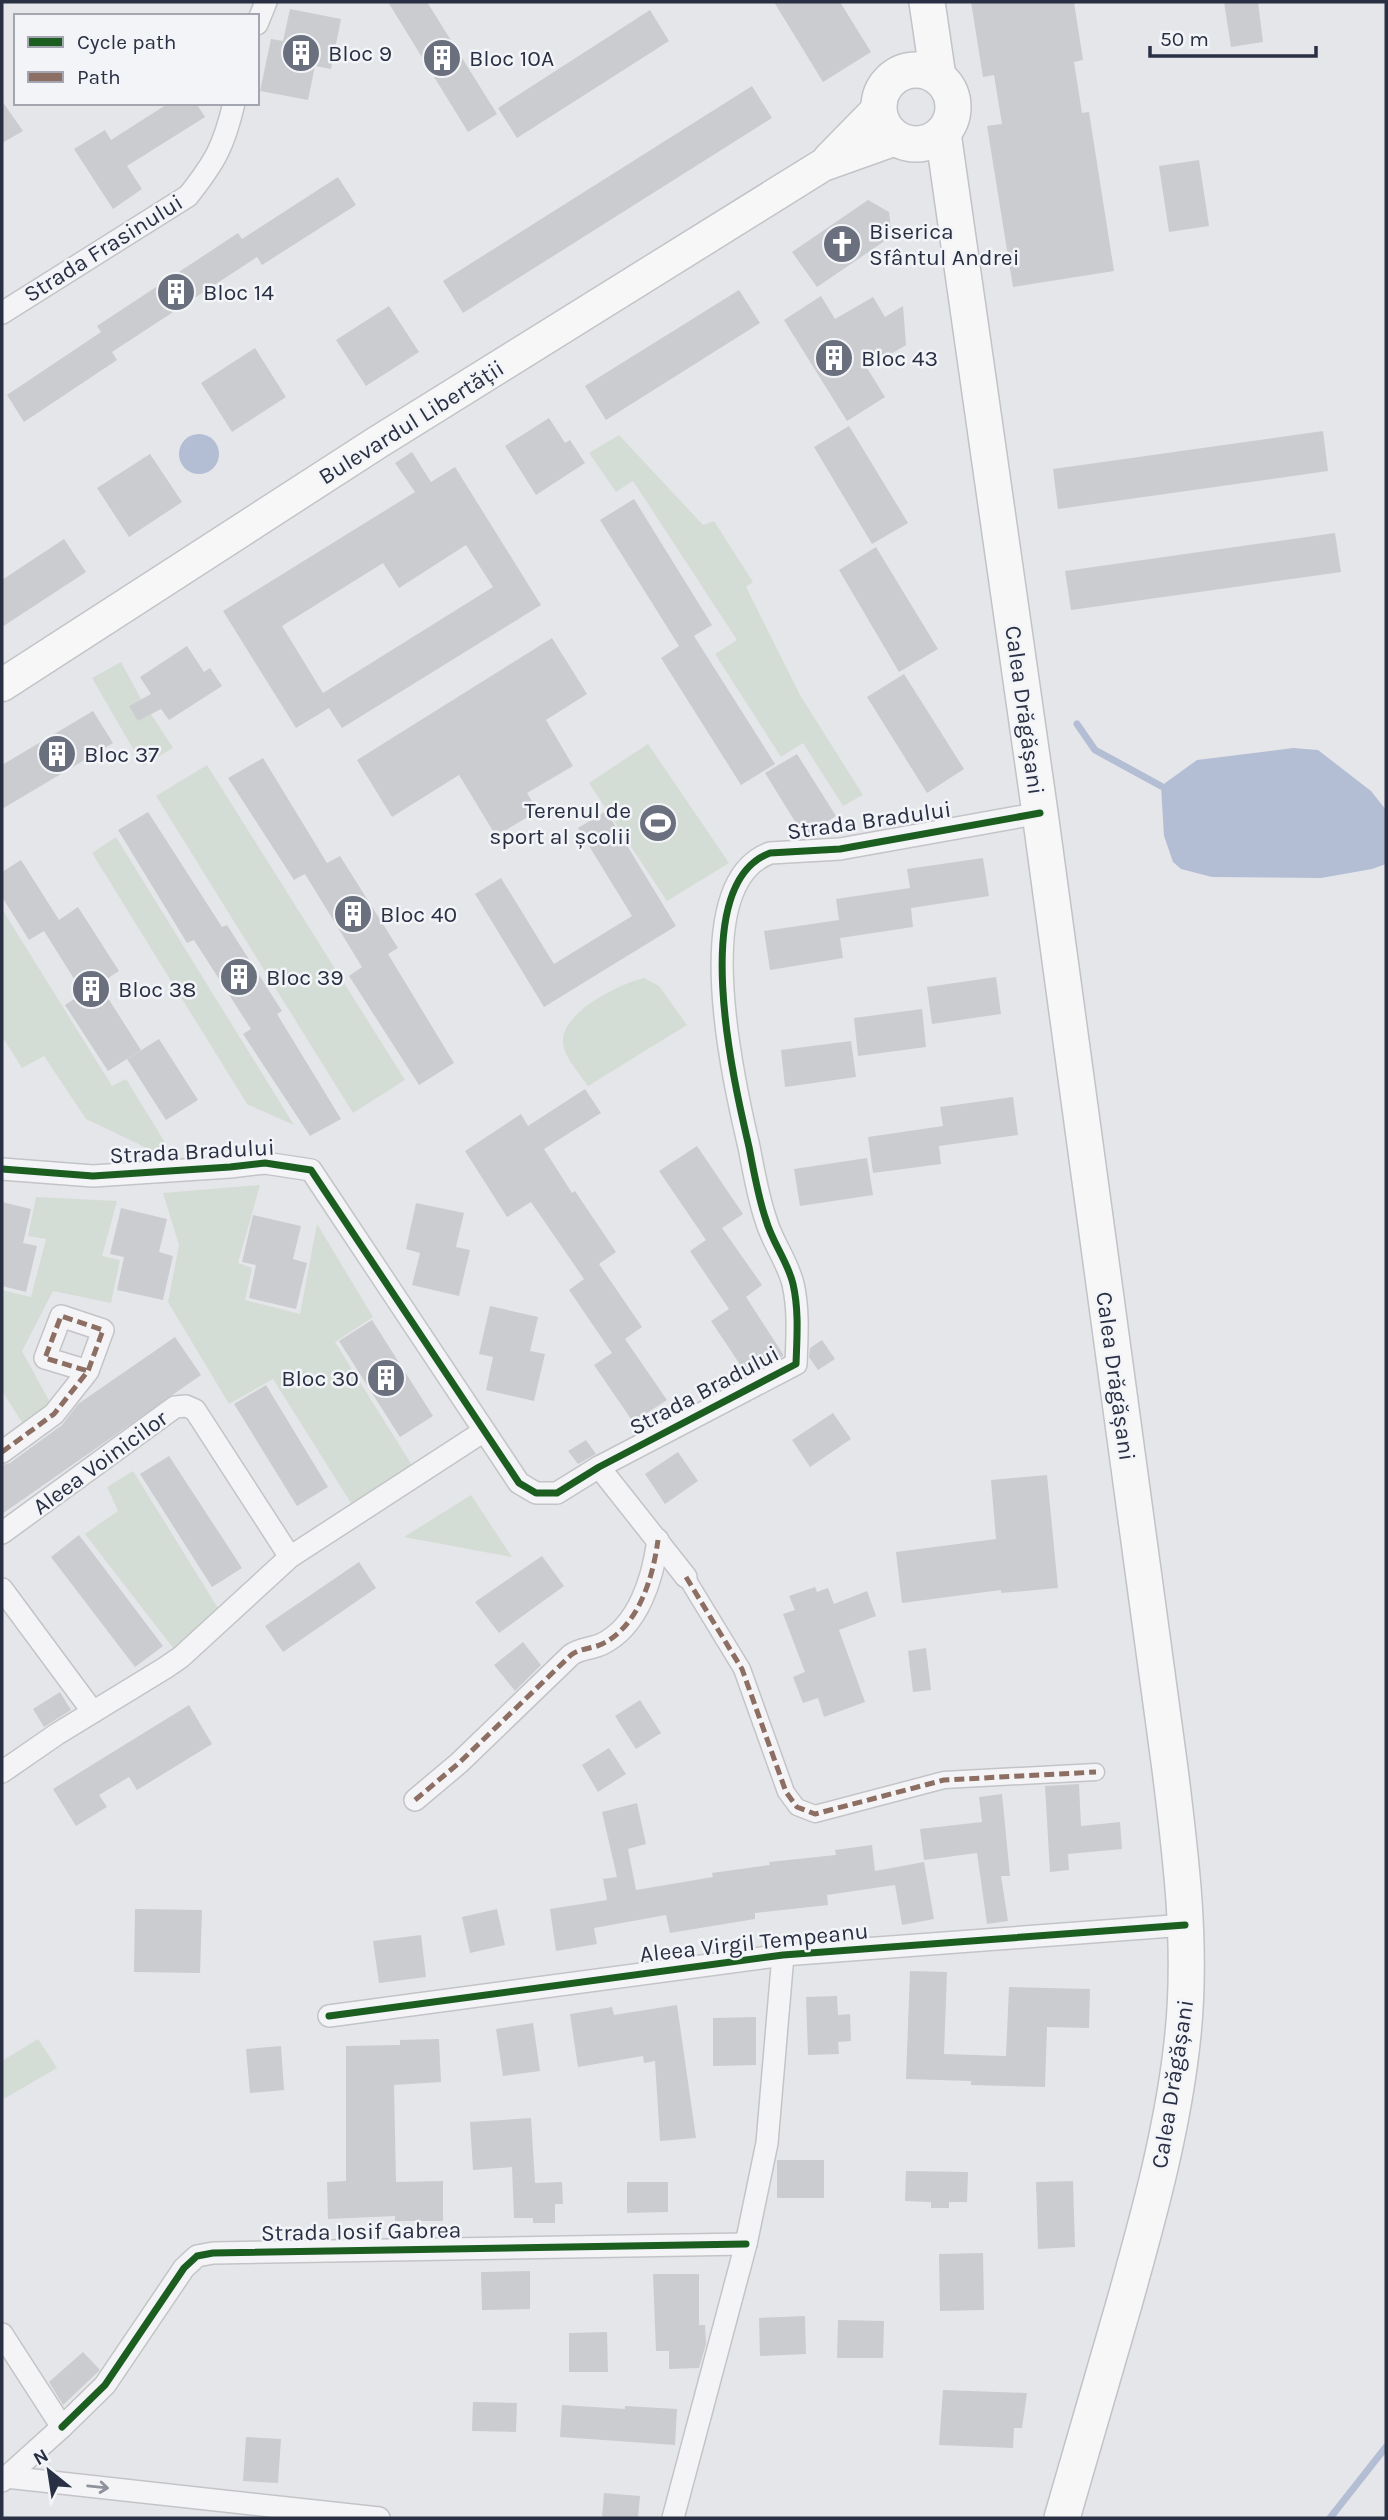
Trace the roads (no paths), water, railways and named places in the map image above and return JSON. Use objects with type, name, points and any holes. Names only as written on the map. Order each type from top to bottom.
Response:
[{"type":"main road","points":[[903,72],[918,2]]},
{"type":"main road","points":[[927,2],[938,76]]},
{"type":"main road","points":[[927,71],[938,76],[952,97],[950,122],[918,139],[887,131],[878,109],[879,97],[885,86],[903,72],[927,71]]},
{"type":"main road","name":"Bulevardul Libertății","points":[[2,685],[378,442],[824,164],[878,109]]},
{"type":"main road","name":"Bulevardul Libertății","points":[[824,164],[918,139]]},
{"type":"main road","name":"Calea Drăgășani","points":[[918,139],[957,225],[1170,1769],[1185,1925],[1187,1961],[1183,2036],[1155,2192],[1062,2518]]},
{"type":"street","points":[[259,19],[266,2]]},
{"type":"street","name":"Strada Frasinului","points":[[2,313],[188,196],[209,169],[226,138],[234,105]]},
{"type":"street","name":"Strada Bradului","points":[[2,1169],[93,1176],[265,1163],[311,1170],[519,1483],[536,1493],[557,1493],[599,1467],[796,1364],[797,1312],[793,1281],[766,1222],[730,1064],[722,993],[725,918],[736,887],[746,869],[760,857],[770,853],[840,849],[1040,813]]},
{"type":"street","points":[[2,1452],[54,1414],[88,1371]]},
{"type":"street","name":"Aleea Voinicilor","points":[[2,1533],[175,1407],[186,1406],[195,1410],[290,1557]]},
{"type":"street","points":[[2,1772],[57,1734],[181,1657],[290,1557],[484,1431]]},
{"type":"street","points":[[599,1467],[687,1577],[742,1669],[786,1792],[797,1807],[815,1814],[944,1780],[1096,1772]]},
{"type":"street","points":[[415,1800],[458,1763],[571,1655],[578,1650],[601,1645],[613,1637],[640,1605],[658,1539]]},
{"type":"street","points":[[2,1589],[93,1712]]},
{"type":"street","name":"Aleea Virgil Tempeanu","points":[[329,2016],[783,1955],[1185,1925]]},
{"type":"street","points":[[673,2518],[746,2244],[767,2143],[783,1955]]},
{"type":"street","name":"Strada Iosif Gabrea","points":[[62,2427],[105,2385],[184,2268],[197,2256],[226,2252],[746,2244]]},
{"type":"street","points":[[2,2334],[62,2427],[4,2479]]},
{"type":"street","points":[[4,2479],[379,2518]]},
{"type":"water","points":[[199,434],[213,440],[219,454],[213,468],[199,474],[185,468],[179,454],[185,440]]},
{"type":"water","points":[[1293,748],[1318,750],[1371,791],[1386,810],[1386,864],[1321,878],[1212,877],[1181,869],[1173,862],[1164,836],[1161,786],[1197,760]]},
{"type":"waterway","points":[[1077,724],[1095,750],[1161,786]]},
{"type":"waterway","points":[[1330,2518],[1386,2447]]},
{"type":"place","name":"Bloc 9","points":[[301,53]]},
{"type":"place","name":"Bloc 10A","points":[[442,58]]},
{"type":"place","name":"Biserica Sfântul Andrei","points":[[842,244]]},
{"type":"place","name":"Bloc 14","points":[[176,292]]},
{"type":"place","name":"Bloc 43","points":[[834,358]]},
{"type":"place","name":"Bloc 37","points":[[57,754]]},
{"type":"place","name":"Terenul de sport al școlii","points":[[658,823]]},
{"type":"place","name":"Bloc 40","points":[[353,914]]},
{"type":"place","name":"Bloc 39","points":[[239,977]]},
{"type":"place","name":"Bloc 38","points":[[91,989]]},
{"type":"place","name":"Bloc 30","points":[[386,1378]]}]
